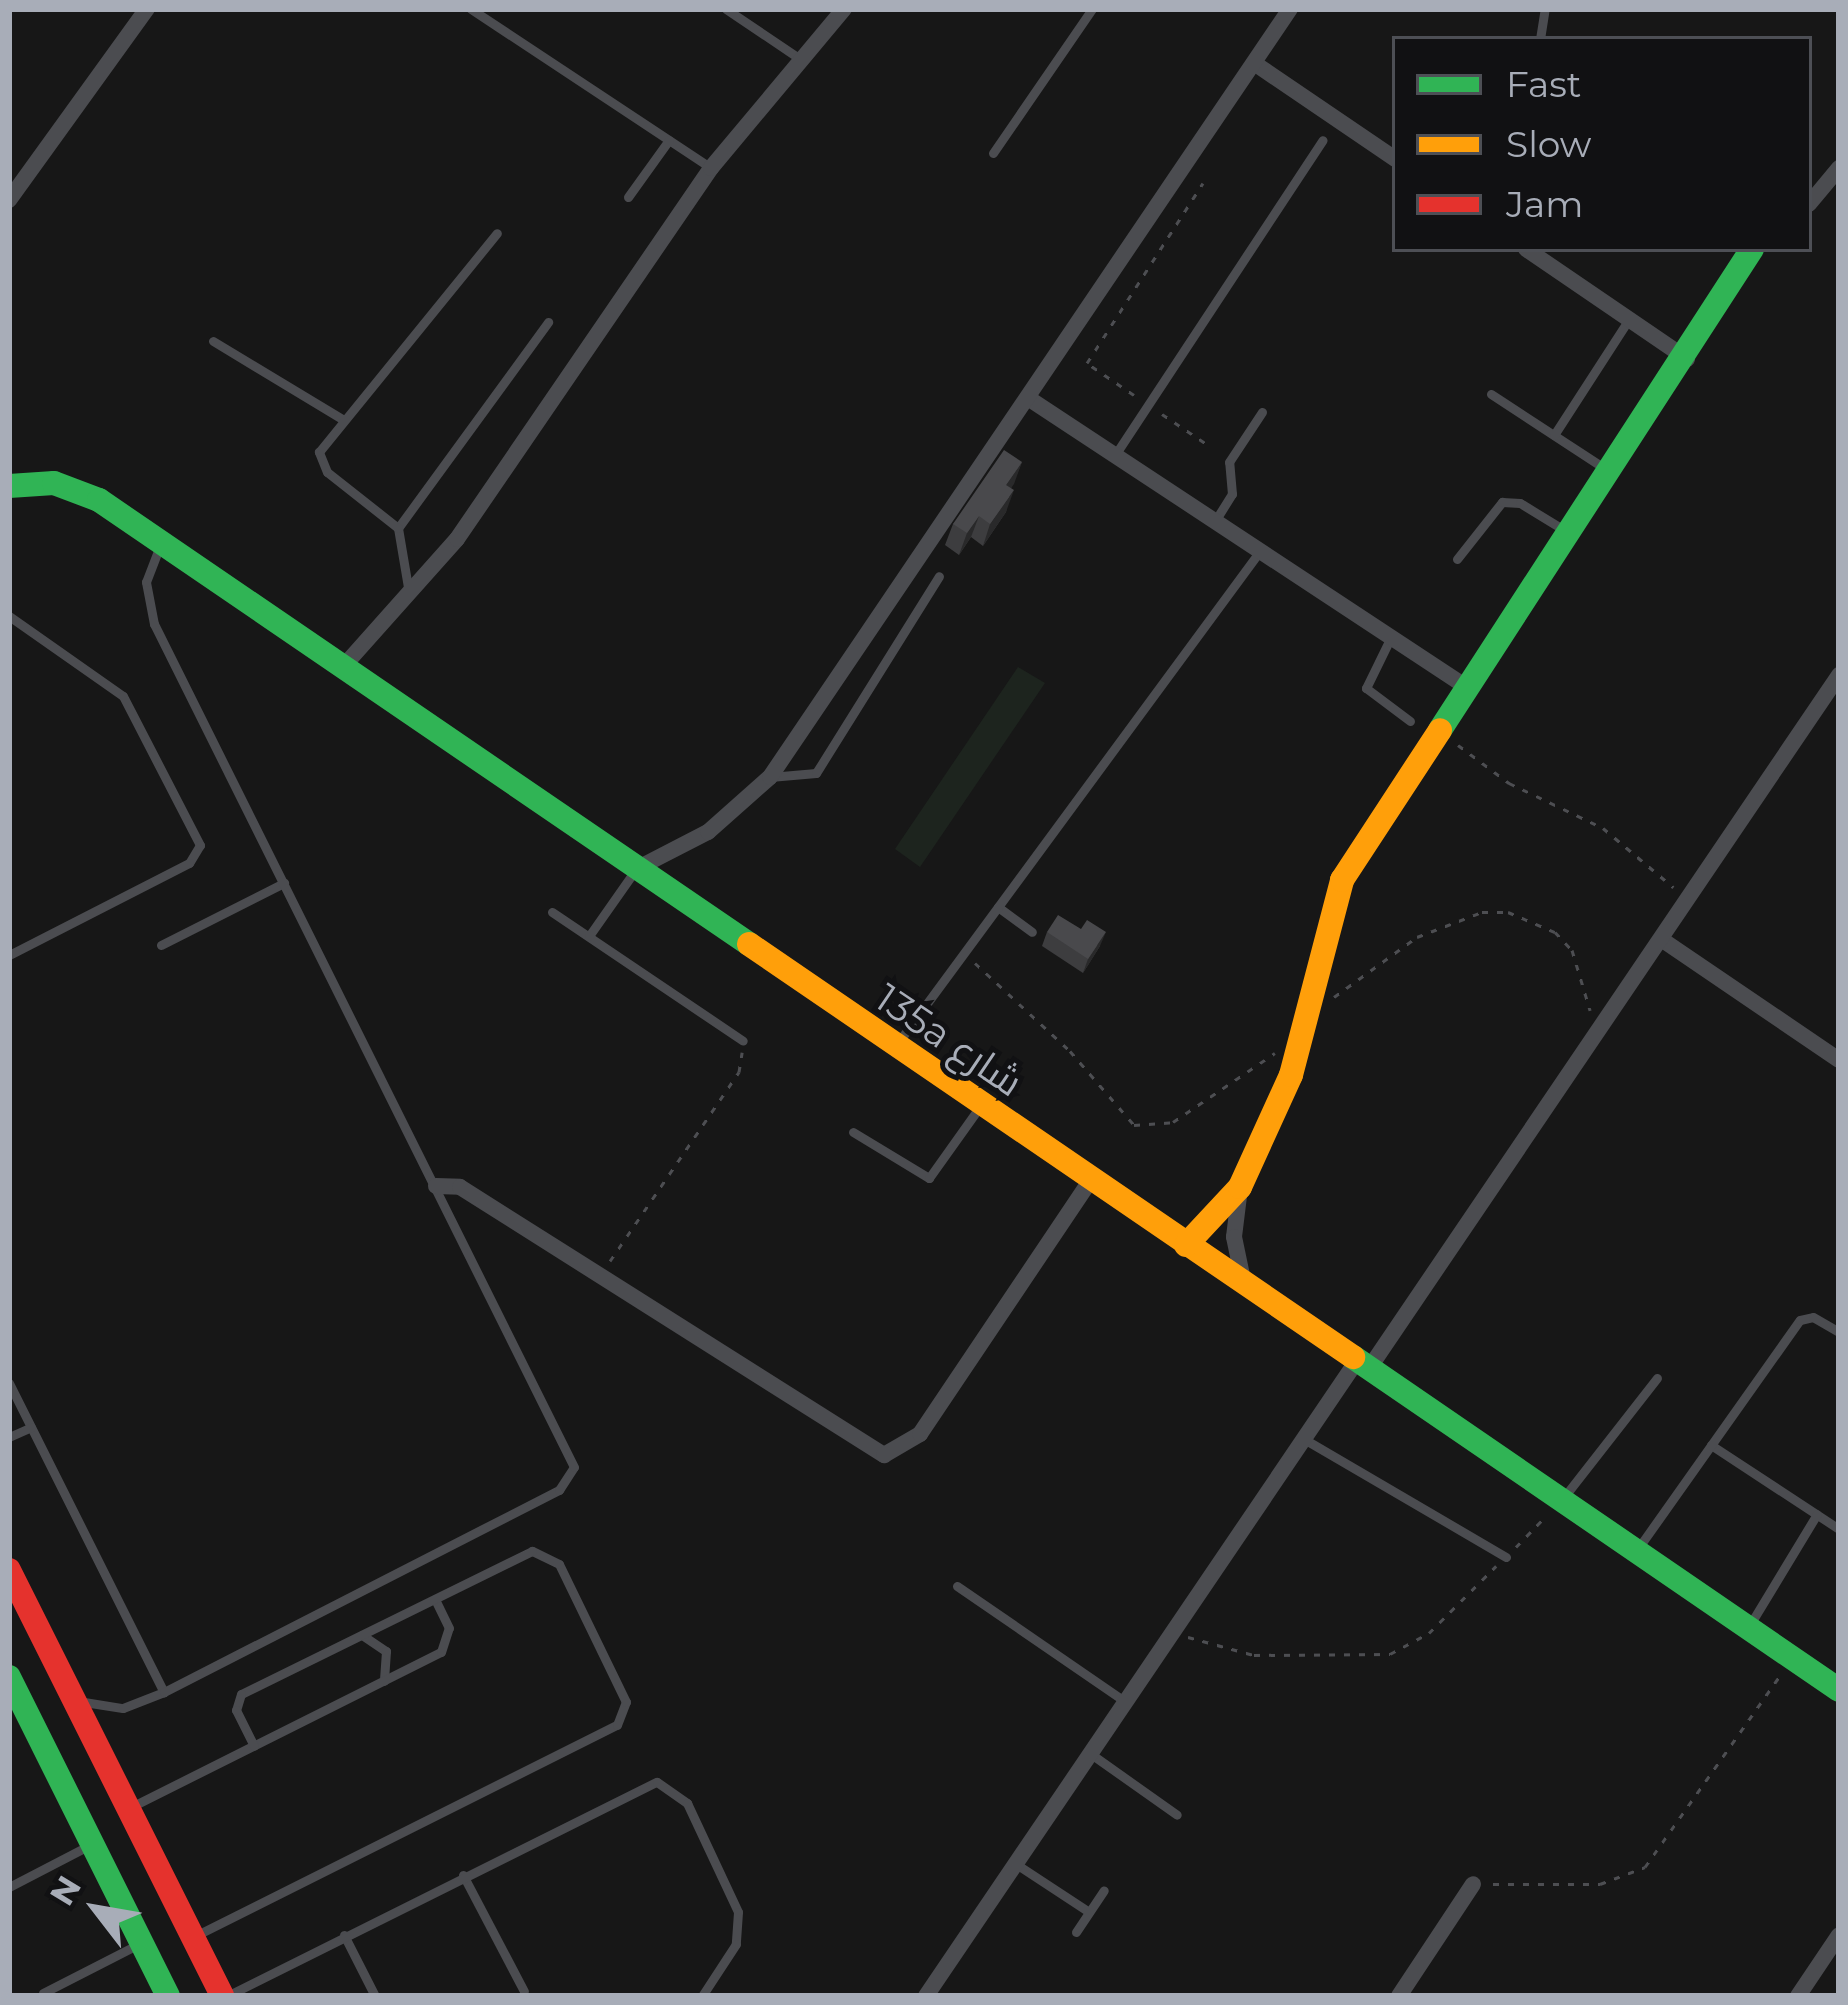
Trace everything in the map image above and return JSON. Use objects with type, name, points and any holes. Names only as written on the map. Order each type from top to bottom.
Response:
[{"type":"street","points":[[9,200],[147,9]]},
{"type":"street","points":[[343,668],[410,596],[491,492],[712,168],[844,9]]},
{"type":"street","points":[[636,869],[709,832],[770,776],[1290,9]]},
{"type":"street","points":[[1254,62],[1392,157]]},
{"type":"street","points":[[1812,200],[1839,168]]},
{"type":"street","points":[[1530,252],[1687,359]]},
{"type":"street","points":[[1244,1285],[1234,1237],[1240,1187],[1291,1076],[1342,880],[1465,686],[1687,359],[1750,252]]},
{"type":"street","points":[[1028,398],[1465,686]]},
{"type":"street","name":"135a شارع","points":[[9,486],[75,488],[161,543],[1839,1690]]},
{"type":"street","points":[[932,1994],[1304,1439],[1362,1366],[1839,675]]},
{"type":"street","points":[[1661,939],[1839,1060]]},
{"type":"street","points":[[436,1186],[460,1186],[869,1453],[898,1453],[920,1434],[1090,1180]]},
{"type":"street","points":[[1186,1245],[1240,1187]]},
{"type":"street","points":[[9,1570],[225,1996]]},
{"type":"street","points":[[9,1677],[168,1996]]},
{"type":"street","points":[[1399,1996],[1473,1884]]},
{"type":"street","points":[[1798,1996],[1839,1935]]},
{"type":"lane","points":[[471,9],[712,168]]},
{"type":"lane","points":[[726,9],[800,59]]},
{"type":"lane","points":[[993,153],[1092,9]]},
{"type":"lane","points":[[628,197],[669,140]]},
{"type":"lane","points":[[1114,455],[1323,140]]},
{"type":"lane","points":[[410,596],[398,528],[322,466],[321,445],[425,331],[497,233]]},
{"type":"lane","points":[[1553,435],[1629,320]]},
{"type":"lane","points":[[398,528],[548,322]]},
{"type":"lane","points":[[213,341],[344,420]]},
{"type":"lane","points":[[1491,394],[1610,472]]},
{"type":"lane","points":[[1215,521],[1232,494],[1228,462],[1262,412]]},
{"type":"lane","points":[[1457,559],[1502,502],[1520,503],[1569,533]]},
{"type":"lane","points":[[73,1697],[123,1708],[164,1692],[572,1477],[572,1458],[154,624],[146,582],[161,543]]},
{"type":"lane","points":[[895,1047],[1260,550]]},
{"type":"lane","points":[[770,776],[816,773],[939,576]]},
{"type":"lane","points":[[9,616],[123,696],[200,845],[189,863],[9,955]]},
{"type":"lane","points":[[1391,637],[1366,688],[1410,721]]},
{"type":"lane","points":[[589,937],[636,869]]},
{"type":"lane","points":[[161,945],[284,883]]},
{"type":"lane","points":[[998,907],[1032,932]]},
{"type":"lane","points":[[552,912],[743,1041]]},
{"type":"lane","points":[[854,1132],[929,1178],[981,1106]]},
{"type":"lane","points":[[1636,1552],[1800,1320],[1813,1317],[1839,1332]]},
{"type":"lane","points":[[1561,1501],[1657,1378]]},
{"type":"lane","points":[[9,1383],[164,1692]]},
{"type":"lane","points":[[9,1413],[21,1407]]},
{"type":"lane","points":[[9,1437],[31,1427]]},
{"type":"lane","points":[[1304,1439],[1505,1557]]},
{"type":"lane","points":[[1711,1445],[1839,1529]]},
{"type":"lane","points":[[1748,1628],[1817,1514]]},
{"type":"lane","points":[[193,1937],[622,1718],[624,1694],[548,1553],[524,1554],[241,1694],[236,1710],[254,1746]]},
{"type":"lane","points":[[957,1586],[1126,1702]]},
{"type":"lane","points":[[128,1808],[447,1645],[448,1628],[435,1599]]},
{"type":"lane","points":[[360,1635],[386,1651],[384,1681]]},
{"type":"lane","points":[[1091,1754],[1177,1815]]},
{"type":"lane","points":[[225,1996],[644,1783],[669,1786],[687,1804],[739,1912],[736,1944],[702,1996]]},
{"type":"lane","points":[[9,1887],[93,1844]]},
{"type":"lane","points":[[1016,1864],[1089,1912]]},
{"type":"lane","points":[[464,1874],[524,1991]]},
{"type":"lane","points":[[1076,1932],[1104,1890]]},
{"type":"lane","points":[[344,1936],[376,1996]]},
{"type":"lane","points":[[43,1993],[142,1942]]},
{"type":"path","points":[[1203,183],[1087,364],[1205,442]]},
{"type":"path","points":[[1440,726],[1509,782],[1633,849],[1686,902]]},
{"type":"path","points":[[599,1277],[739,1072],[743,1041]]},
{"type":"path","points":[[1174,1630],[1254,1655],[1390,1654],[1429,1633],[1561,1501]]},
{"type":"path","points":[[1473,1884],[1600,1884],[1645,1867],[1792,1658]]},
{"type":"shaded area","points":[[1018,667],[1045,683],[920,867],[895,849]]},
{"type":"building","points":[[1004,450],[1022,462],[1006,485],[1014,490],[990,524],[979,516],[967,533],[953,524]]},
{"type":"building","points":[[1058,915],[1081,929],[1087,920],[1106,932],[1088,959],[1047,932]]},
{"type":"traffic: fast","points":[[1440,730],[1750,252]]},
{"type":"traffic: fast","points":[[9,486],[54,483],[99,500],[749,944]]},
{"type":"traffic: fast","points":[[1353,1357],[1839,1690]]},
{"type":"traffic: fast","points":[[9,1677],[168,1996]]},
{"type":"traffic: slow","points":[[1186,1245],[1240,1187],[1291,1075],[1342,880],[1440,730]]},
{"type":"traffic: slow","points":[[749,944],[1353,1357]]},
{"type":"traffic: jam","points":[[9,1570],[222,1996]]}]
